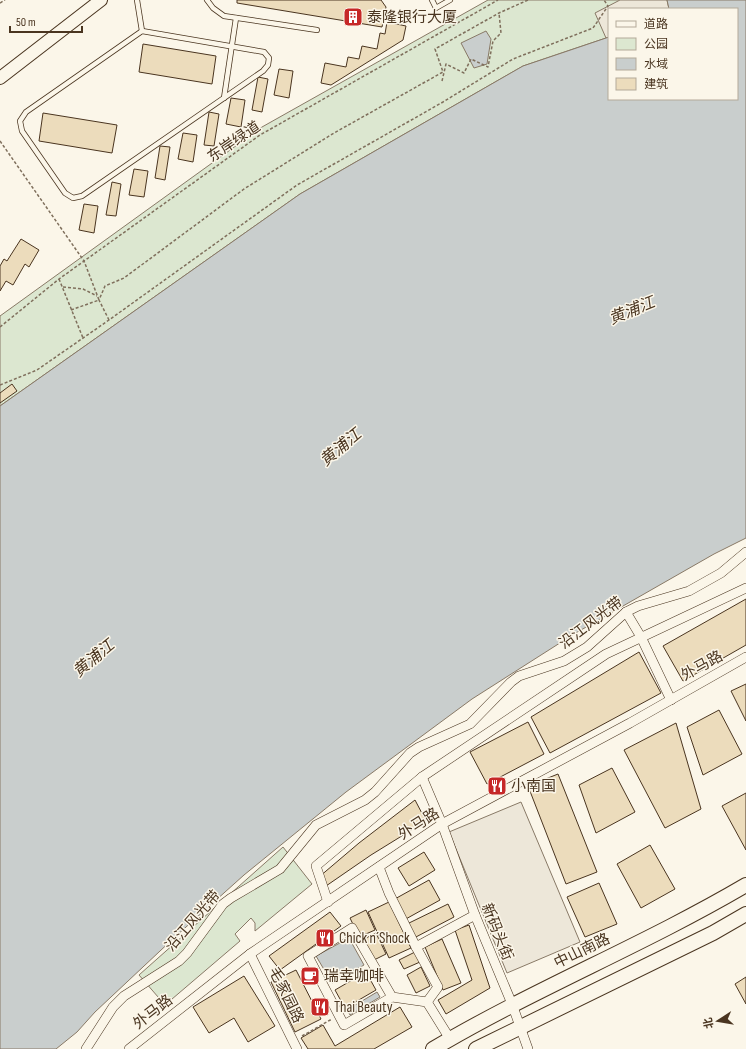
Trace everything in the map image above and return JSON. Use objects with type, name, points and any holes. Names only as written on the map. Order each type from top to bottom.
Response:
[{"type":"main road","points":[[0,78],[101,0]]},
{"type":"main road","name":"中山南路","points":[[433,1049],[512,1004],[702,911],[746,885]]},
{"type":"main road","points":[[476,1049],[520,1026],[713,933],[746,914]]},
{"type":"street","name":"沿江风光带","points":[[86,1049],[113,1006],[124,996],[179,961],[187,953],[223,904],[280,869],[316,825],[365,800],[376,792],[410,754],[419,747],[470,724],[511,682],[519,676],[564,661],[587,647],[626,612],[638,606],[689,591],[721,573],[746,552]]},
{"type":"street","points":[[328,902],[316,866],[422,777],[606,654],[746,588]]},
{"type":"street","points":[[626,612],[641,637],[671,700]]},
{"type":"street","name":"外马路","points":[[129,1049],[140,1045],[250,954],[442,824],[671,700],[746,657]]},
{"type":"street","name":"新码头街","points":[[422,777],[442,824],[475,915],[512,1004],[528,1049]]},
{"type":"street","points":[[379,867],[389,893],[438,987],[427,1002]]},
{"type":"street","points":[[416,947],[475,915]]},
{"type":"street","points":[[392,997],[352,928],[308,956],[344,1025],[392,997],[427,1002]]},
{"type":"street","name":"毛家园路","points":[[250,954],[297,1049]]},
{"type":"street","points":[[427,1002],[450,1039]]},
{"type":"lane","points":[[137,0],[142,31]]},
{"type":"lane","points":[[207,0],[213,8],[224,16],[317,30]]},
{"type":"lane","points":[[432,0],[436,8],[450,0]]},
{"type":"lane","points":[[224,98],[236,18]]},
{"type":"lane","points":[[142,31],[264,52],[269,58],[268,65],[263,71],[82,196],[73,198],[64,193],[22,131],[20,121],[26,112],[142,31]]},
{"type":"path","points":[[0,3],[5,0]]},
{"type":"path","name":"东岸绿道","points":[[0,327],[59,279],[260,135],[498,0]]},
{"type":"path","points":[[71,310],[99,300],[105,286],[124,278],[244,189],[334,132],[443,72],[436,49],[499,14],[528,0]]},
{"type":"path","points":[[0,385],[37,370],[297,185],[443,102],[513,59],[593,28],[608,6],[604,0]]},
{"type":"path","points":[[442,81],[446,64],[464,73],[471,59],[488,67],[493,41],[501,33],[499,14]]},
{"type":"path","points":[[0,141],[84,261],[99,300],[109,320]]},
{"type":"path","points":[[59,279],[83,338]]},
{"type":"path","points":[[63,287],[83,289],[98,297]]},
{"type":"path","points":[[293,1040],[339,1015]]},
{"type":"green space","points":[[488,0],[667,0],[669,8],[608,8],[608,37],[523,66],[300,194],[0,406],[0,316],[262,127]]},
{"type":"green space","points":[[283,847],[312,884],[255,931],[255,923],[251,918],[235,934],[240,941],[165,1005],[139,975]]},
{"type":"shaded area","points":[[620,0],[667,0],[669,8],[608,8],[608,37],[606,38],[595,13]]},
{"type":"shaded area","points":[[521,802],[580,942],[507,973],[449,832]]},
{"type":"water","name":"黄浦江","points":[[667,0],[746,0],[746,538],[714,554],[574,634],[472,699],[346,792],[244,875],[95,1012],[77,1032],[56,1049],[0,1049],[0,406],[300,194],[523,66],[608,37],[608,100],[738,100],[738,8],[669,8]]},
{"type":"water","points":[[486,31],[491,39],[487,64],[474,68],[461,43]]},
{"type":"water","points":[[349,938],[364,965],[332,983],[316,956]]},
{"type":"water","points":[[377,992],[380,997],[350,1015],[347,1010]]},
{"type":"building","name":"泰隆银行大厦","points":[[237,0],[381,0],[386,7],[382,27],[237,3]]},
{"type":"building","points":[[387,22],[406,26],[403,40],[331,85],[321,83],[325,63],[346,67],[348,57],[359,59],[362,46],[377,49],[380,33],[385,34]]},
{"type":"building","points":[[143,44],[216,56],[212,84],[139,72]]},
{"type":"building","points":[[279,69],[293,71],[289,98],[274,95]]},
{"type":"building","points":[[258,77],[268,79],[262,112],[252,110]]},
{"type":"building","points":[[231,98],[245,100],[241,127],[226,124]]},
{"type":"building","points":[[209,112],[219,114],[214,146],[204,145]]},
{"type":"building","points":[[43,113],[117,125],[112,153],[39,141]]},
{"type":"building","points":[[183,133],[197,135],[193,162],[178,159]]},
{"type":"building","points":[[160,146],[170,147],[165,180],[155,178]]},
{"type":"building","points":[[134,169],[148,171],[144,197],[129,195]]},
{"type":"building","points":[[112,182],[121,184],[116,216],[106,215]]},
{"type":"building","points":[[84,204],[98,206],[94,233],[79,230]]},
{"type":"building","points":[[21,239],[39,250],[29,267],[25,264],[13,285],[6,281],[0,291],[0,266],[4,259],[7,261]]},
{"type":"building","points":[[12,384],[17,391],[0,403],[0,393]]},
{"type":"building","points":[[746,599],[746,645],[683,681],[663,646]]},
{"type":"building","points":[[639,652],[661,693],[550,753],[531,717]]},
{"type":"building","points":[[746,684],[746,721],[731,691]]},
{"type":"building","points":[[719,710],[742,754],[703,775],[687,727]]},
{"type":"building","points":[[528,722],[544,754],[487,784],[470,752]]},
{"type":"building","points":[[676,723],[701,809],[665,828],[624,750]]},
{"type":"building","points":[[612,768],[635,812],[596,833],[579,785]]},
{"type":"building","points":[[558,774],[597,872],[566,884],[528,786]]},
{"type":"building","points":[[746,793],[746,850],[722,806]]},
{"type":"building","points":[[415,800],[426,821],[371,855],[326,886],[319,877],[359,843]]},
{"type":"building","points":[[650,845],[675,889],[641,908],[617,864]]},
{"type":"building","points":[[424,852],[435,870],[409,886],[398,868]]},
{"type":"building","points":[[429,880],[440,900],[404,920],[393,900]]},
{"type":"building","points":[[599,883],[617,924],[585,937],[567,897]]},
{"type":"building","points":[[389,902],[411,948],[389,958],[368,912]]},
{"type":"building","points":[[448,904],[454,917],[414,938],[407,924]]},
{"type":"building","points":[[366,910],[375,930],[359,937],[350,918]]},
{"type":"building","points":[[330,912],[341,926],[280,970],[269,956]]},
{"type":"building","points":[[469,925],[490,988],[446,1014],[438,1000],[472,980],[455,930]]},
{"type":"building","points":[[376,933],[386,954],[372,961],[362,940]]},
{"type":"building","points":[[442,939],[461,983],[443,990],[425,947]]},
{"type":"building","points":[[415,952],[420,962],[404,969],[399,960]]},
{"type":"building","points":[[421,967],[430,986],[416,993],[407,975]]},
{"type":"building","points":[[296,970],[321,1019],[295,1032],[271,982]]},
{"type":"building","points":[[366,972],[376,990],[345,1008],[335,990]]},
{"type":"building","points":[[244,976],[275,1026],[248,1042],[234,1018],[209,1033],[193,1007]]},
{"type":"building","points":[[746,977],[746,1004],[735,984]]},
{"type":"building","points":[[400,1007],[412,1027],[374,1049],[308,1049],[301,1038],[323,1025],[335,1046]]},
{"type":"place","name":"泰隆银行大厦","points":[[353,17]]},
{"type":"place","name":"小南国","points":[[497,786]]},
{"type":"place","name":"Chick n´Shock","points":[[325,938]]},
{"type":"place","name":"瑞幸咖啡","points":[[310,976]]},
{"type":"place","name":"Thai Beauty","points":[[320,1007]]}]
